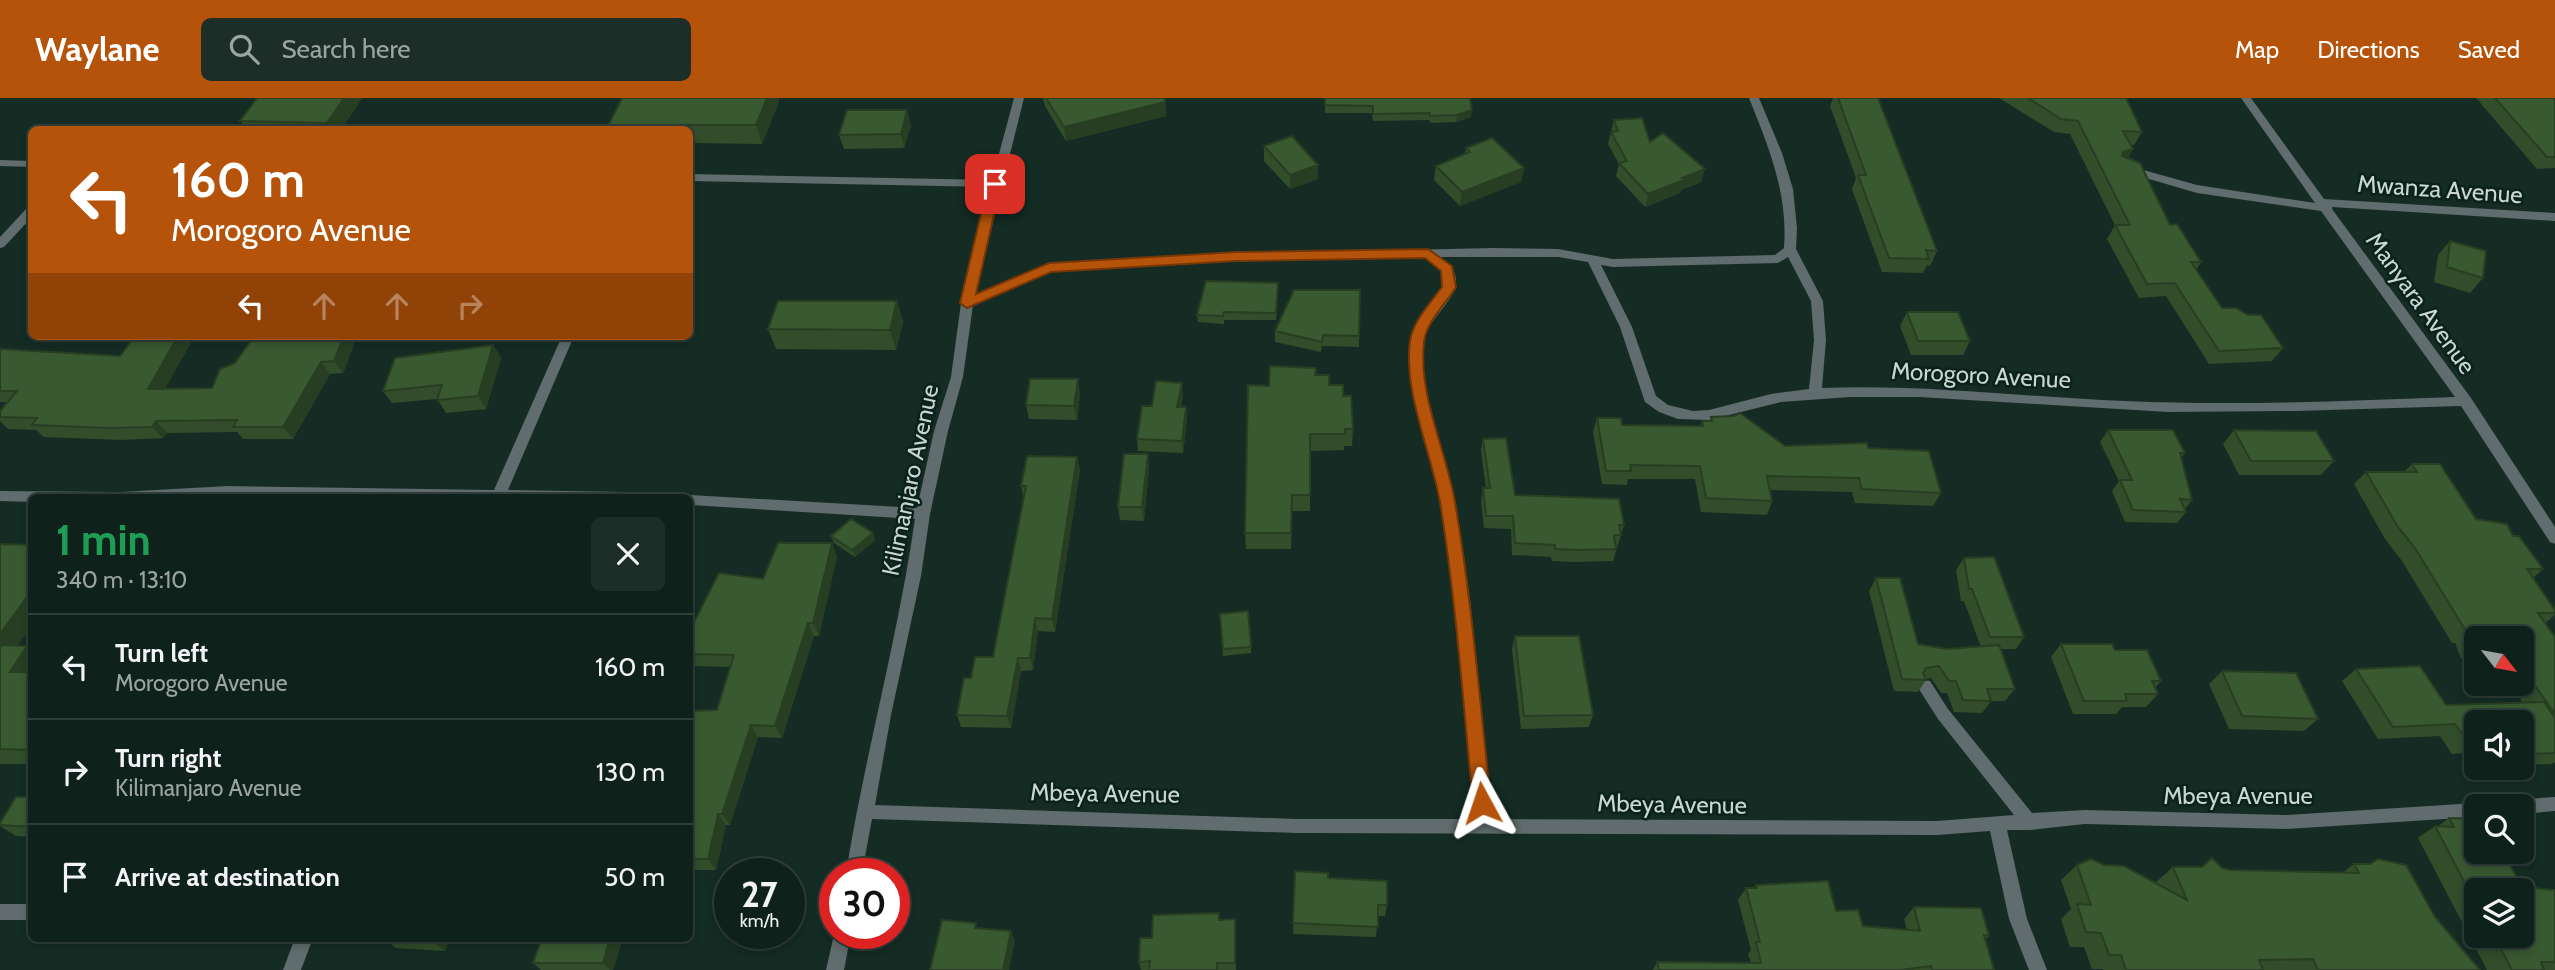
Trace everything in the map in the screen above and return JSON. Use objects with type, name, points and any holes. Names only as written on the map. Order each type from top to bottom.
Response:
[{"type":"street","name":"Kilimanjaro Avenue","points":[[857,858],[914,576],[923,514],[941,431],[957,377],[967,303],[1018,98]]},
{"type":"street","points":[[1754,98],[1784,168],[1789,190],[1790,249],[1816,301],[1820,340],[1815,394]]},
{"type":"street","name":"Manyara Avenue","points":[[2246,98],[2294,170],[2325,205],[2466,401],[2555,538]]},
{"type":"street","points":[[0,163],[28,163]]},
{"type":"street","name":"Mwanza Avenue","points":[[2122,168],[2197,189],[2325,205],[2555,217]]},
{"type":"street","points":[[693,177],[995,184]]},
{"type":"street","points":[[0,244],[28,214]]},
{"type":"street","points":[[967,303],[1049,268],[1236,256],[1428,253],[1547,252],[1593,261],[1765,260],[1778,259],[1790,249]]},
{"type":"street","points":[[1428,253],[1448,270],[1450,283],[1420,329],[1416,351],[1417,373],[1447,500],[1484,827]]},
{"type":"street","name":"Morogoro Avenue","points":[[1593,261],[1626,327],[1647,393],[1658,405],[1684,416],[1696,417],[1771,399],[1815,394],[1921,391],[2192,408],[2466,401]]},
{"type":"street","points":[[500,494],[566,340]]},
{"type":"street","points":[[174,494],[228,491],[391,494]]},
{"type":"street","points":[[0,496],[28,496]]},
{"type":"street","points":[[693,500],[923,514]]},
{"type":"street","points":[[1925,686],[1943,714],[2030,823]]},
{"type":"street","points":[[2534,805],[2555,804]]},
{"type":"street","name":"Mbeya Avenue","points":[[866,812],[952,812],[1086,820],[1234,820],[1297,825],[1793,829],[1937,828],[2085,817],[2287,822],[2464,811]]},
{"type":"street","points":[[1997,824],[2018,919],[2038,970]]},
{"type":"street","points":[[0,912],[28,912]]},
{"type":"street","points":[[292,970],[302,942]]},
{"type":"street","points":[[835,970],[839,949]]},
{"type":"building","points":[[257,98],[344,98],[327,123],[240,121]]},
{"type":"building","points":[[622,98],[767,98],[756,125],[608,126]]},
{"type":"building","points":[[1046,98],[1165,98],[1165,102],[1064,127]]},
{"type":"building","points":[[1325,98],[1470,98],[1472,110],[1457,115],[1373,114],[1373,106],[1325,105]]},
{"type":"building","points":[[1838,98],[1878,98],[1937,251],[1926,250],[1929,259],[1889,258],[1858,175],[1866,175]]},
{"type":"building","points":[[2028,98],[2126,98],[2142,132],[2123,131],[2133,149],[2123,152],[2122,156],[2140,163],[2170,225],[2177,224],[2201,262],[2191,262],[2222,308],[2236,308],[2248,315],[2261,315],[2283,348],[2219,351],[2175,283],[2147,284],[2115,225],[2130,225],[2078,121],[2061,119]]},
{"type":"building","points":[[2495,98],[2555,98],[2555,157],[2547,157]]},
{"type":"building","points":[[847,110],[907,110],[901,134],[839,135]]},
{"type":"building","points":[[1642,118],[1650,142],[1663,133],[1705,169],[1648,194],[1619,163],[1627,161],[1611,132],[1618,131],[1614,120]]},
{"type":"building","points":[[1292,136],[1318,165],[1290,175],[1264,146]]},
{"type":"building","points":[[1492,138],[1524,168],[1462,192],[1436,166],[1470,152],[1466,148]]},
{"type":"building","points":[[2450,241],[2486,251],[2483,278],[2447,267]]},
{"type":"building","points":[[1206,281],[1278,283],[1276,313],[1224,312],[1223,316],[1197,315]]},
{"type":"building","points":[[1294,290],[1360,290],[1359,336],[1323,335],[1322,342],[1275,331]]},
{"type":"building","points":[[778,301],[897,301],[890,330],[768,329]]},
{"type":"building","points":[[1907,312],[1958,312],[1970,341],[1918,341]]},
{"type":"building","points":[[132,340],[176,340],[148,389],[212,388],[220,369],[235,363],[251,340],[342,340],[334,361],[321,362],[283,427],[233,427],[237,420],[156,421],[152,427],[111,428],[32,425],[37,418],[0,417],[0,411],[17,391],[0,391],[0,349],[120,356]]},
{"type":"building","points":[[493,345],[478,396],[437,400],[442,385],[383,391],[395,358]]},
{"type":"building","points":[[1270,366],[1316,368],[1315,375],[1329,375],[1329,385],[1343,385],[1343,396],[1351,396],[1353,429],[1345,429],[1345,434],[1310,434],[1310,495],[1292,495],[1291,533],[1245,533],[1248,385],[1269,386]]},
{"type":"building","points":[[1030,379],[1078,379],[1074,406],[1026,405]]},
{"type":"building","points":[[1156,381],[1182,383],[1177,407],[1186,407],[1182,441],[1137,439],[1142,406],[1152,406]]},
{"type":"building","points":[[1740,413],[1785,446],[1867,443],[1868,448],[1929,451],[1941,493],[1862,489],[1859,478],[1767,476],[1772,501],[1706,498],[1700,466],[1630,465],[1631,471],[1606,471],[1597,418],[1621,418],[1622,425],[1703,426],[1702,421],[1712,421],[1711,417],[1734,416]]},
{"type":"building","points":[[2108,430],[2173,430],[2185,453],[2180,453],[2192,500],[2180,499],[2186,512],[2133,510],[2120,480],[2132,480]]},
{"type":"building","points":[[2234,430],[2316,431],[2334,461],[2251,461]]},
{"type":"building","points":[[1506,438],[1515,495],[1619,499],[1624,525],[1619,525],[1621,535],[1614,535],[1616,549],[1555,549],[1555,545],[1515,543],[1513,516],[1486,516],[1483,488],[1490,488],[1483,439]]},
{"type":"building","points":[[1124,454],[1148,454],[1142,507],[1118,507]]},
{"type":"building","points":[[1027,456],[1077,457],[1052,619],[1035,618],[1030,658],[1018,658],[1007,716],[957,715],[964,678],[971,678],[975,657],[993,657],[1026,486],[1021,486]]},
{"type":"building","points":[[2412,464],[2440,464],[2476,519],[2507,524],[2513,536],[2519,536],[2543,569],[2527,569],[2555,610],[2555,613],[2538,613],[2555,637],[2555,714],[2534,684],[2534,626],[2464,628],[2415,548],[2398,527],[2366,472],[2417,472]]},
{"type":"building","points":[[851,519],[873,533],[852,550],[831,536]]},
{"type":"building","points":[[778,543],[832,543],[813,623],[808,623],[775,726],[751,725],[722,814],[718,814],[708,859],[693,859],[693,711],[717,710],[734,655],[693,654],[693,624],[719,573],[763,579]]},
{"type":"building","points":[[0,544],[28,545],[28,596],[0,634]]},
{"type":"building","points":[[1994,557],[2024,637],[1990,637],[1972,589],[1969,589],[1964,558]]},
{"type":"building","points":[[1876,578],[1900,578],[1918,644],[1947,649],[1999,645],[2015,689],[1987,689],[1991,701],[1963,700],[1956,681],[1949,681],[1939,666],[1926,668],[1923,673],[1926,680],[1902,679]]},
{"type":"building","points":[[1248,611],[1251,647],[1223,649],[1220,614]]},
{"type":"building","points":[[1515,636],[1579,636],[1593,715],[1524,716]]},
{"type":"building","points":[[2061,644],[2112,644],[2115,650],[2147,650],[2161,681],[2152,681],[2158,694],[2125,694],[2127,701],[2084,701]]},
{"type":"building","points":[[0,645],[27,646],[10,672],[28,672],[28,750],[0,749]]},
{"type":"building","points":[[2420,666],[2446,705],[2544,702],[2555,718],[2555,753],[2534,754],[2534,710],[2464,710],[2464,736],[2455,724],[2393,727],[2356,669]]},
{"type":"building","points":[[2222,671],[2296,673],[2318,719],[2242,716]]},
{"type":"building","points":[[16,797],[28,797],[28,827],[0,823]]},
{"type":"building","points":[[2449,818],[2464,819],[2464,864],[2510,864],[2517,878],[2464,878],[2464,881],[2435,826],[2454,827]]},
{"type":"building","points":[[2212,858],[2222,868],[2230,870],[2359,873],[2354,864],[2370,864],[2378,859],[2406,865],[2435,917],[2480,970],[2318,970],[2313,959],[2259,960],[2263,970],[2126,970],[2121,955],[2109,955],[2101,933],[2086,932],[2077,904],[2091,905],[2077,865],[2091,859],[2104,865],[2124,866],[2187,900],[2173,867],[2202,867]]},
{"type":"building","points":[[1295,871],[1328,873],[1328,878],[1387,881],[1387,905],[1378,905],[1378,927],[1293,923]]},
{"type":"building","points":[[1828,881],[1836,911],[1858,910],[1863,926],[1920,931],[1914,907],[1981,908],[1989,936],[1984,935],[1994,970],[1932,970],[1931,966],[1900,970],[1659,970],[1657,962],[1761,963],[1756,942],[1760,942],[1746,888],[1757,888],[1756,885]]},
{"type":"building","points":[[2534,888],[2555,890],[2555,962],[2541,962],[2544,970],[2512,970],[2500,948],[2534,948]]},
{"type":"building","points":[[1219,913],[1219,920],[1235,919],[1235,963],[1217,963],[1217,970],[1149,970],[1150,961],[1139,962],[1140,938],[1152,938],[1153,915]]},
{"type":"building","points":[[942,920],[976,923],[975,928],[1011,931],[1003,970],[930,970]]},
{"type":"building","points":[[541,942],[609,942],[603,963],[533,963]]},
{"type":"route","points":[[995,184],[967,303],[1017,279],[1049,268],[1106,264],[1236,256],[1428,253],[1448,270],[1449,287],[1420,329],[1416,351],[1417,373],[1447,500],[1462,610],[1482,803]]}]
